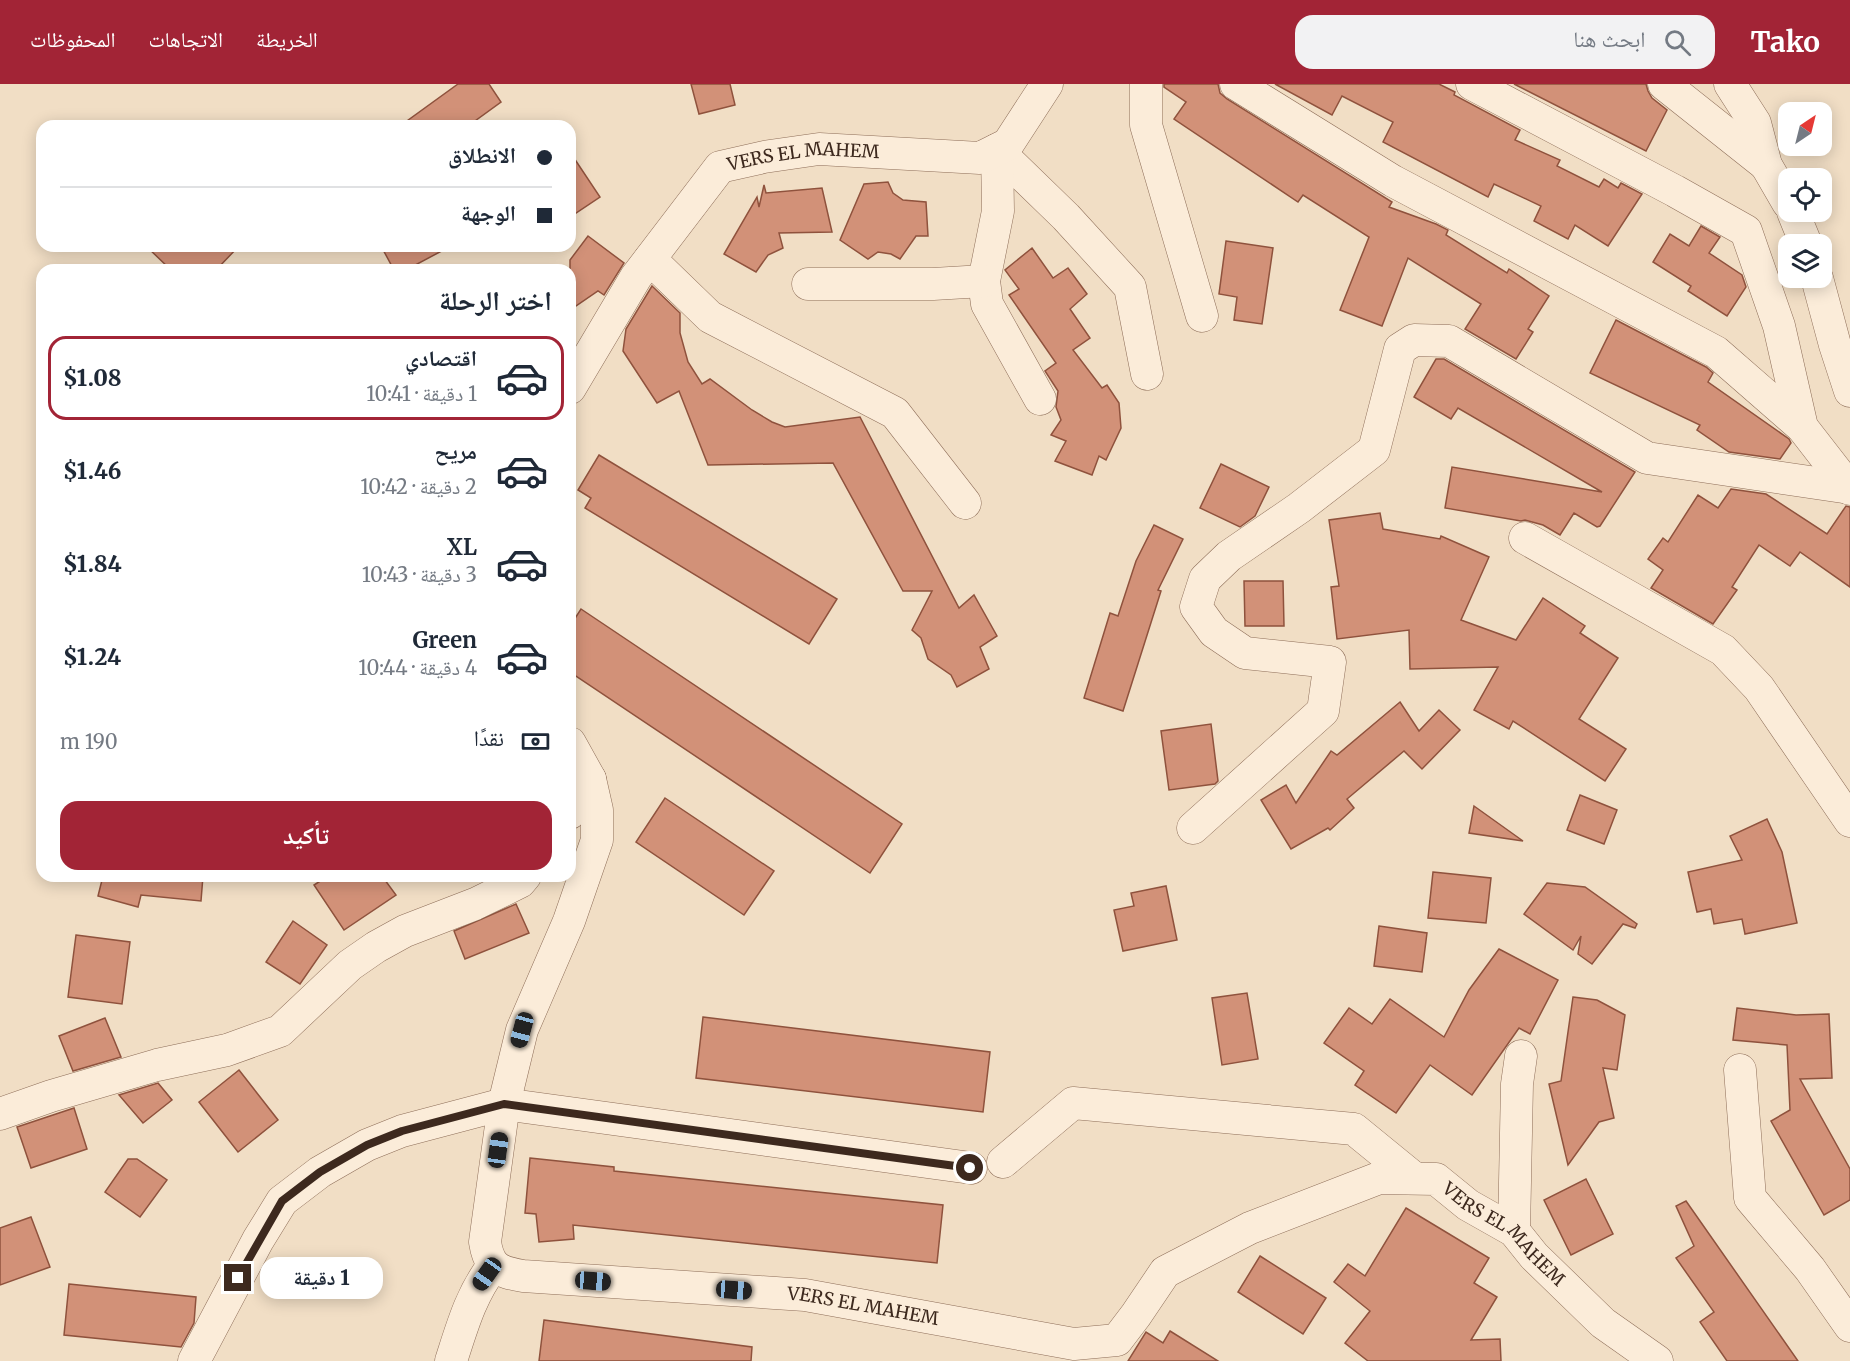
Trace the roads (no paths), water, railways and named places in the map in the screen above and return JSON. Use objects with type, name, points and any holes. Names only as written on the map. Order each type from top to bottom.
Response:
[{"type":"street","points":[[997,150],[1008,144],[1047,84]]},
{"type":"street","points":[[1146,84],[1146,125],[1202,316]]},
{"type":"street","points":[[1236,84],[1393,181],[1716,352],[1802,427],[1850,489]]},
{"type":"street","points":[[1472,84],[1746,231],[1779,326],[1802,427]]},
{"type":"street","points":[[1664,84],[1766,165]]},
{"type":"street","points":[[1730,84],[1755,123],[1766,165],[1778,186]]},
{"type":"street","name":"VERS EL MAHEM","points":[[576,378],[636,277],[720,167],[764,157],[819,149],[980,158],[997,150]]},
{"type":"street","points":[[997,150],[998,211],[984,282],[987,304],[1040,399]]},
{"type":"street","points":[[997,150],[1066,217],[1130,287],[1147,374]]},
{"type":"street","points":[[650,259],[710,316],[895,413],[965,503]]},
{"type":"street","points":[[808,284],[984,282]]},
{"type":"street","points":[[1820,288],[1850,391]]},
{"type":"street","points":[[1193,828],[1323,711],[1330,662],[1245,653],[1237,648],[1214,632],[1196,607],[1205,579],[1229,556],[1299,508],[1374,450],[1400,348],[1414,340],[1449,341],[1647,458],[1850,489]]},
{"type":"street","points":[[1525,538],[1723,650],[1759,688],[1850,821]]},
{"type":"street","points":[[451,1361],[466,1314],[479,1285],[494,1266],[487,1256],[485,1242],[504,1104],[522,1030],[569,921],[597,840],[597,810],[590,779],[576,754]]},
{"type":"street","points":[[576,803],[590,779]]},
{"type":"street","points":[[0,1114],[51,1096],[157,1065],[227,1050],[280,1031],[350,965],[376,947],[405,931],[474,904],[520,882]]},
{"type":"street","points":[[1514,1231],[1517,1084],[1521,1056]]},
{"type":"street","points":[[1740,1070],[1750,1198],[1810,1269],[1850,1326]]},
{"type":"street","points":[[1003,1162],[1073,1103],[1354,1129],[1414,1179]]},
{"type":"street","points":[[194,1361],[258,1240],[282,1201],[320,1172],[367,1145],[402,1131],[504,1104],[970,1168]]},
{"type":"street","name":"VERS EL MAHEM","points":[[494,1266],[507,1273],[523,1276],[805,1295],[1108,1350],[1136,1315],[1165,1272],[1250,1228],[1379,1179],[1436,1179],[1468,1205],[1514,1231],[1534,1256],[1603,1323],[1657,1361]]}]
